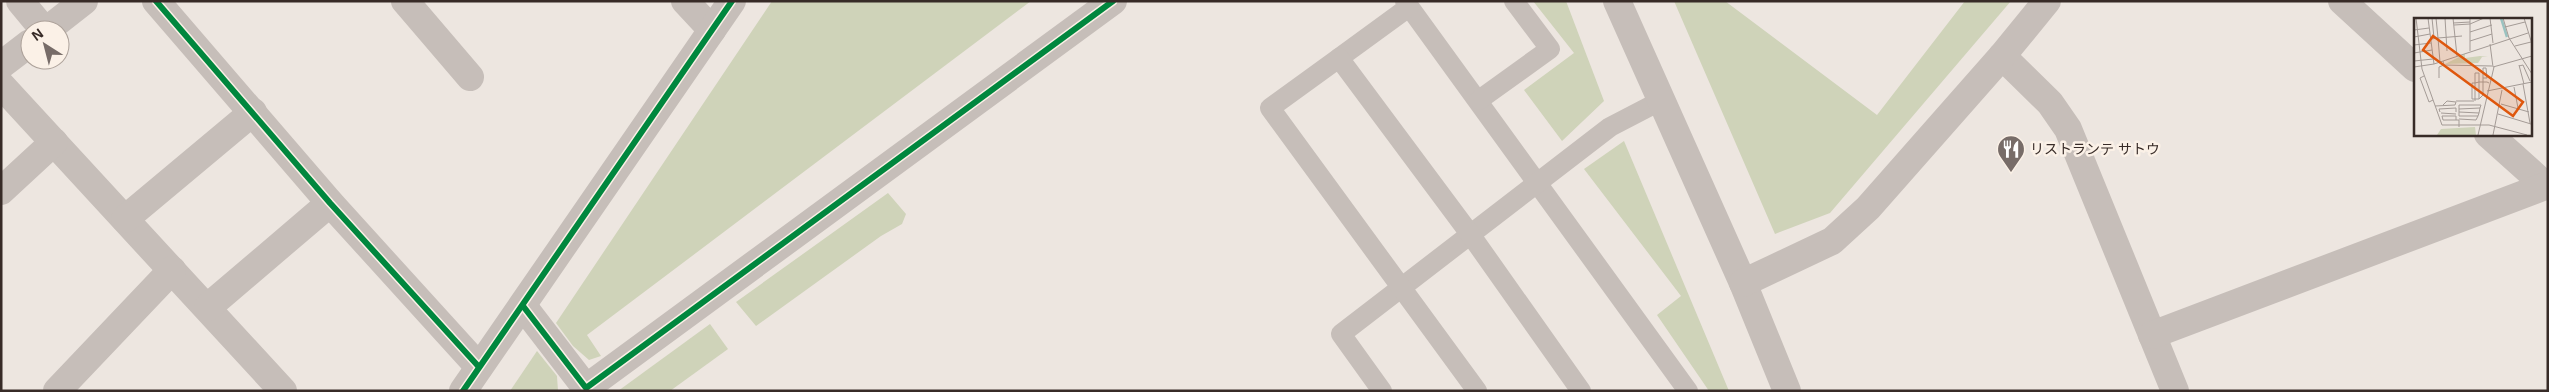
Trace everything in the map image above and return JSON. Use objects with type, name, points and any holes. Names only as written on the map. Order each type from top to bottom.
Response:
[{"type":"street","points":[[20,1],[36,20]]},
{"type":"street","points":[[58,20],[84,1]]},
{"type":"street","points":[[156,1],[330,203],[479,368]]},
{"type":"street","points":[[405,1],[470,77]]},
{"type":"street","points":[[685,1],[712,30]]},
{"type":"street","points":[[463,391],[732,1]]},
{"type":"street","points":[[523,306],[585,389],[1112,1]]},
{"type":"street","points":[[1617,1],[1743,283],[1787,391]]},
{"type":"street","points":[[1743,283],[1832,241],[1868,208],[2002,56],[2047,1]]},
{"type":"street","points":[[2342,1],[2414,67]]},
{"type":"street","points":[[1,65],[20,51]]},
{"type":"street","points":[[2002,56],[2050,103],[2068,129],[2175,391]]},
{"type":"street","points":[[1,85],[284,391]]},
{"type":"street","points":[[125,219],[253,112]]},
{"type":"street","points":[[2152,334],[2547,186],[2489,135]]},
{"type":"street","points":[[1,191],[54,142]]},
{"type":"street","points":[[208,307],[330,203]]},
{"type":"street","points":[[57,391],[172,270]]},
{"type":"lane","points":[[1478,100],[1550,49],[1514,1]]},
{"type":"lane","points":[[1477,391],[1270,108],[1339,58],[1407,4],[1688,391]]},
{"type":"lane","points":[[1339,58],[1470,234],[1581,391]]},
{"type":"lane","points":[[1382,391],[1341,334],[1610,127],[1662,100]]},
{"type":"green space","points":[[772,1],[1031,1],[587,335],[601,356],[589,360],[573,346],[556,323]]},
{"type":"green space","points":[[1533,1],[1566,1],[1604,101],[1562,141],[1524,90],[1574,53]]},
{"type":"green space","points":[[1674,1],[1725,1],[1877,115],[1965,1],[2011,1],[1830,213],[1775,234]]},
{"type":"green space","points":[[1624,141],[1729,391],[1709,391],[1657,315],[1681,296],[1584,169]]},
{"type":"green space","points":[[888,193],[906,214],[902,224],[881,236],[756,326],[736,302]]},
{"type":"green space","points":[[710,324],[728,349],[670,391],[618,391]]},
{"type":"green space","points":[[537,351],[557,376],[558,391],[510,391]]},
{"type":"cycle path","points":[[156,1],[330,203],[479,367]]},
{"type":"cycle path","points":[[463,391],[732,1]]},
{"type":"cycle path","points":[[523,306],[586,388],[1113,1]]},
{"type":"place","name":"リストランテ サトウ","points":[[2011,173]]}]
